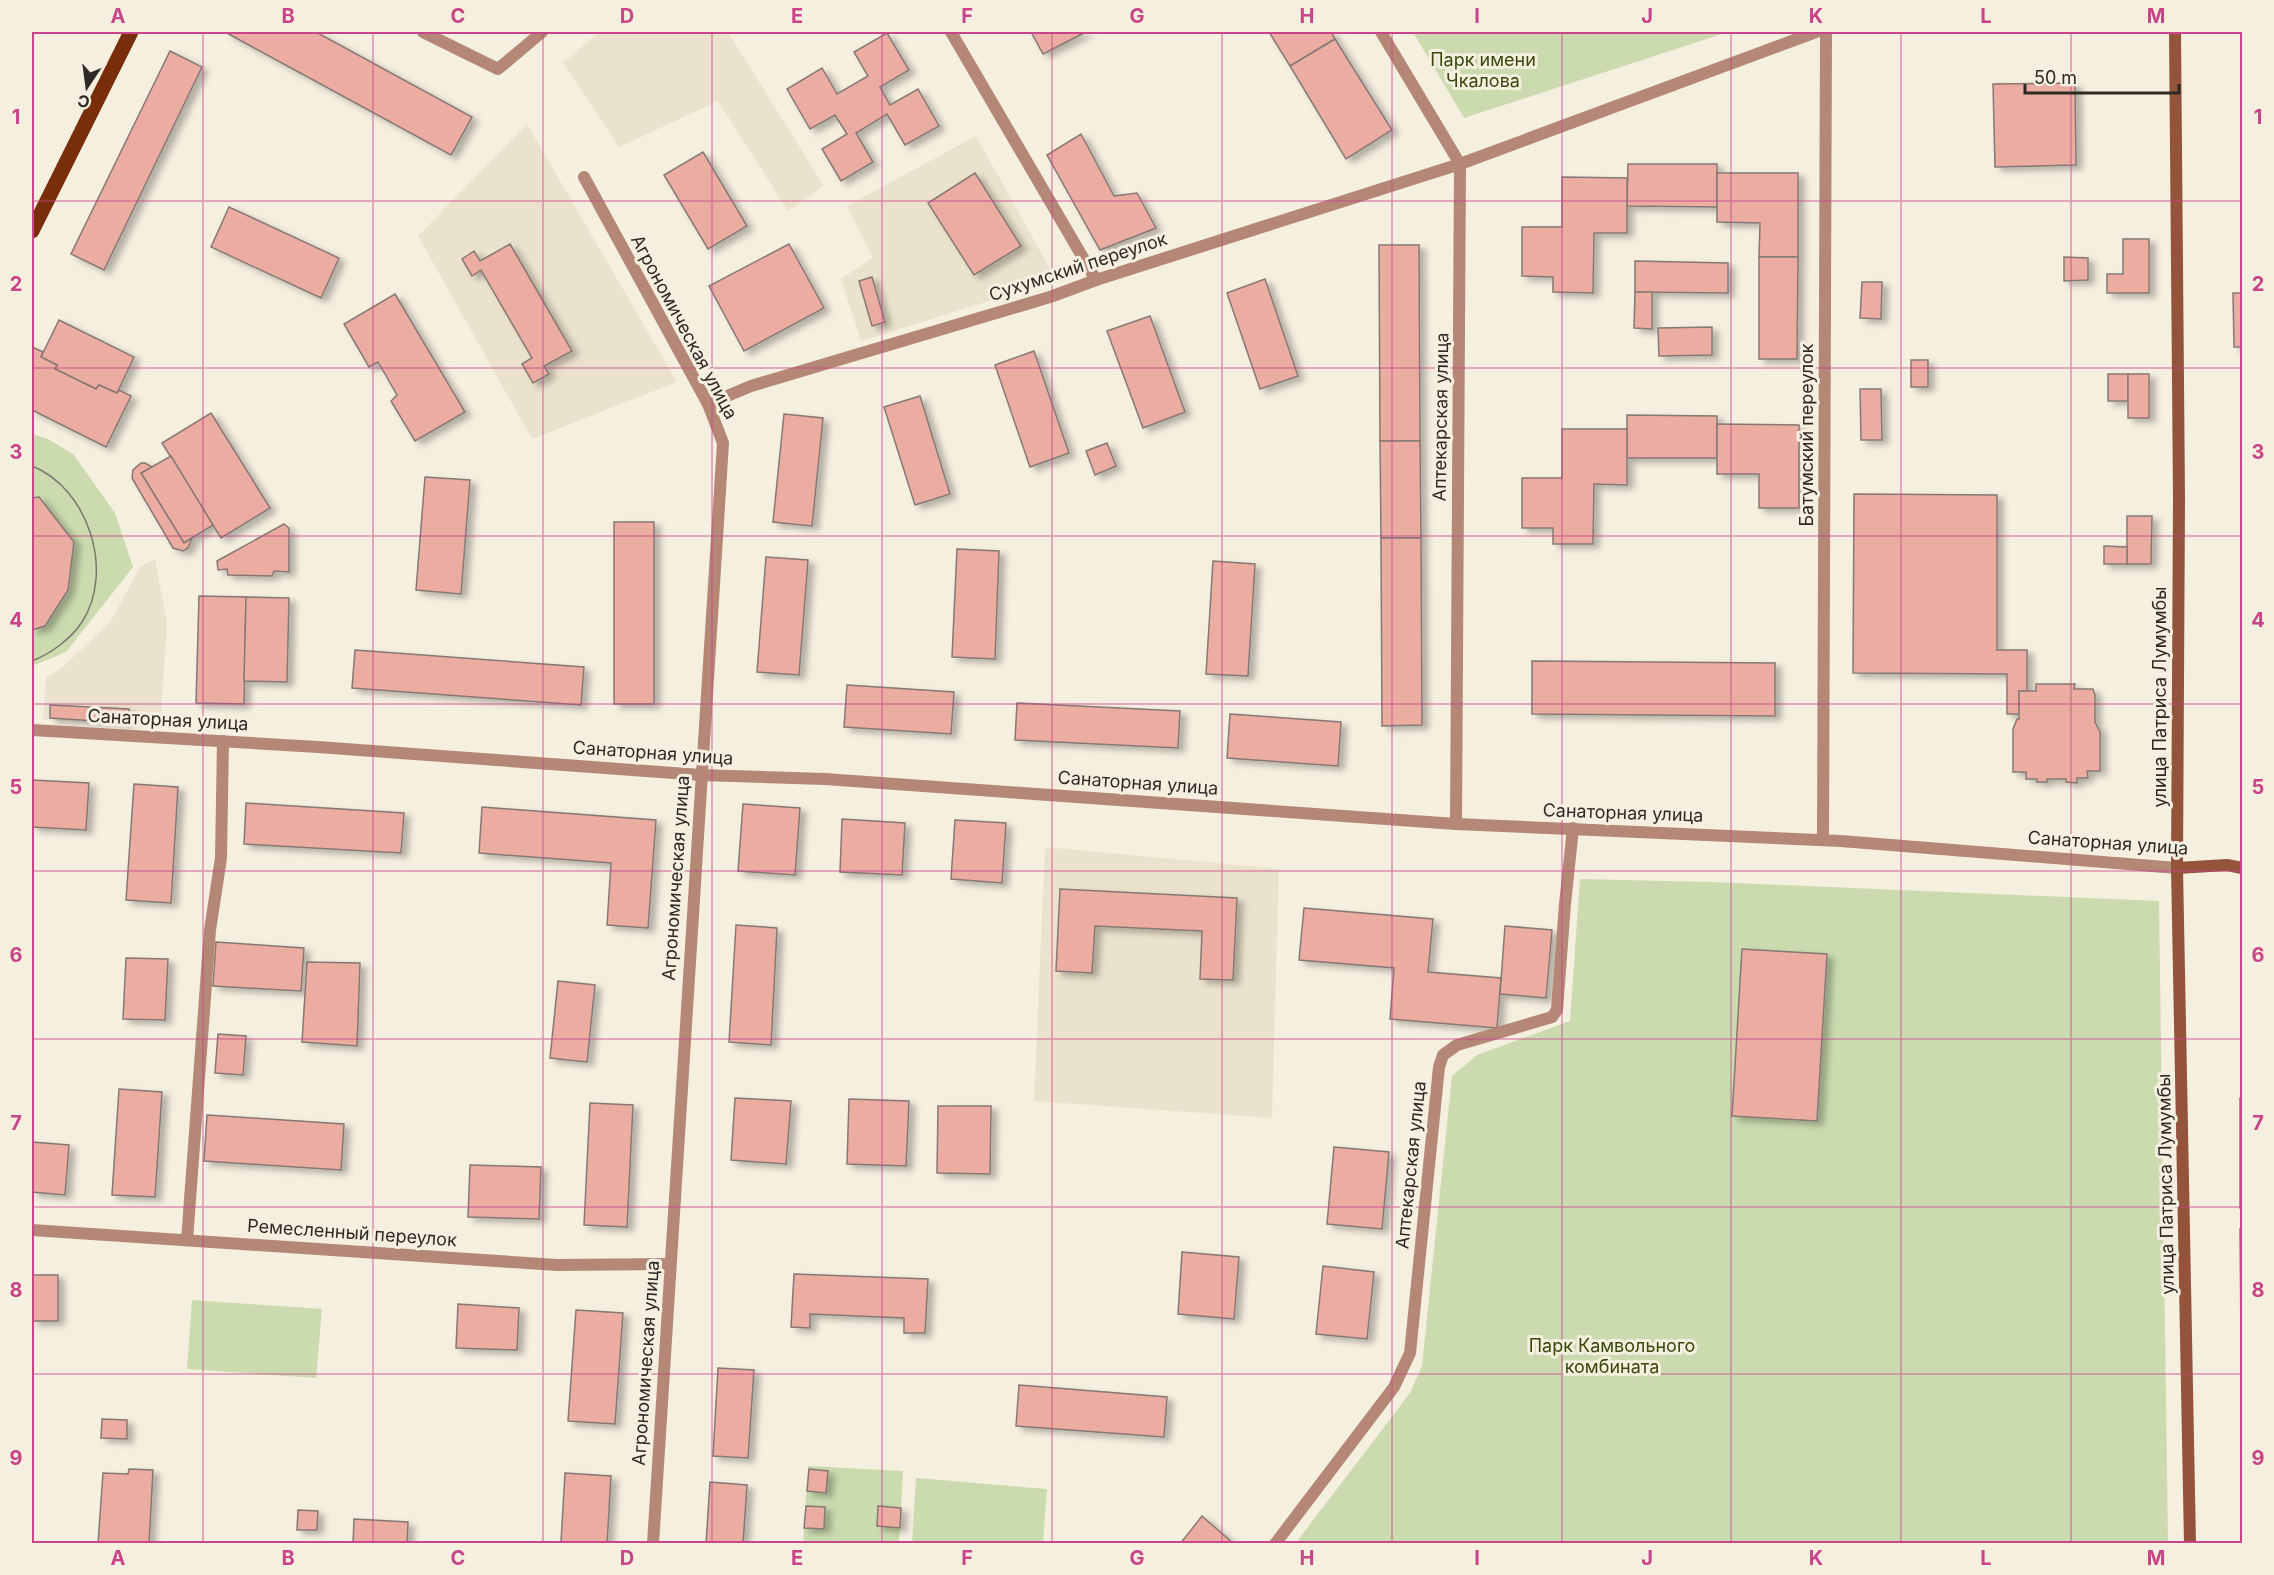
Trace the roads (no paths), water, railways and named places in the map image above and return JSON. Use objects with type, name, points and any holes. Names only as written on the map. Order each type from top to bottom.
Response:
[{"type":"main road","points":[[32,231],[131,32]]},
{"type":"street","points":[[423,32],[498,69],[542,32]]},
{"type":"street","points":[[951,32],[1096,280]]},
{"type":"street","points":[[1381,32],[1461,164]]},
{"type":"street","name":"Сухумский переулок","points":[[708,404],[751,386],[1050,297],[1096,280],[1461,164],[1816,32]]},
{"type":"street","name":"Батумский переулок","points":[[1823,839],[1826,32]]},
{"type":"street","name":"улица Патриса Лумумбы","points":[[2175,32],[2179,555],[2177,868],[2190,1544]]},
{"type":"street","name":"Аптекарская улица","points":[[1456,824],[1461,164]]},
{"type":"street","name":"Агрономическая улица","points":[[584,177],[708,404],[723,443],[653,1544]]},
{"type":"street","name":"Санаторная улица","points":[[32,730],[224,741],[701,775],[837,780],[1456,824],[1823,839],[2177,868],[2227,865],[2242,868]]},
{"type":"street","points":[[187,1240],[210,930],[221,858],[224,741]]},
{"type":"street","name":"Аптекарская улица","points":[[1275,1543],[1394,1388],[1410,1353],[1438,1079],[1443,1055],[1457,1045],[1552,1017],[1557,1010],[1573,828]]},
{"type":"street","name":"Ремесленный переулок","points":[[32,1230],[557,1265],[670,1264]]},
{"type":"tram line","points":[[32,466],[52,477],[68,492],[81,512],[90,533],[95,556],[96,579],[92,602],[82,622],[60,645],[32,661]]},
{"type":"park label","name":"Парк имени Чкалова","points":[[1483,70]]},
{"type":"park label","name":"Парк Камвольного комбината","points":[[1612,1356]]}]
